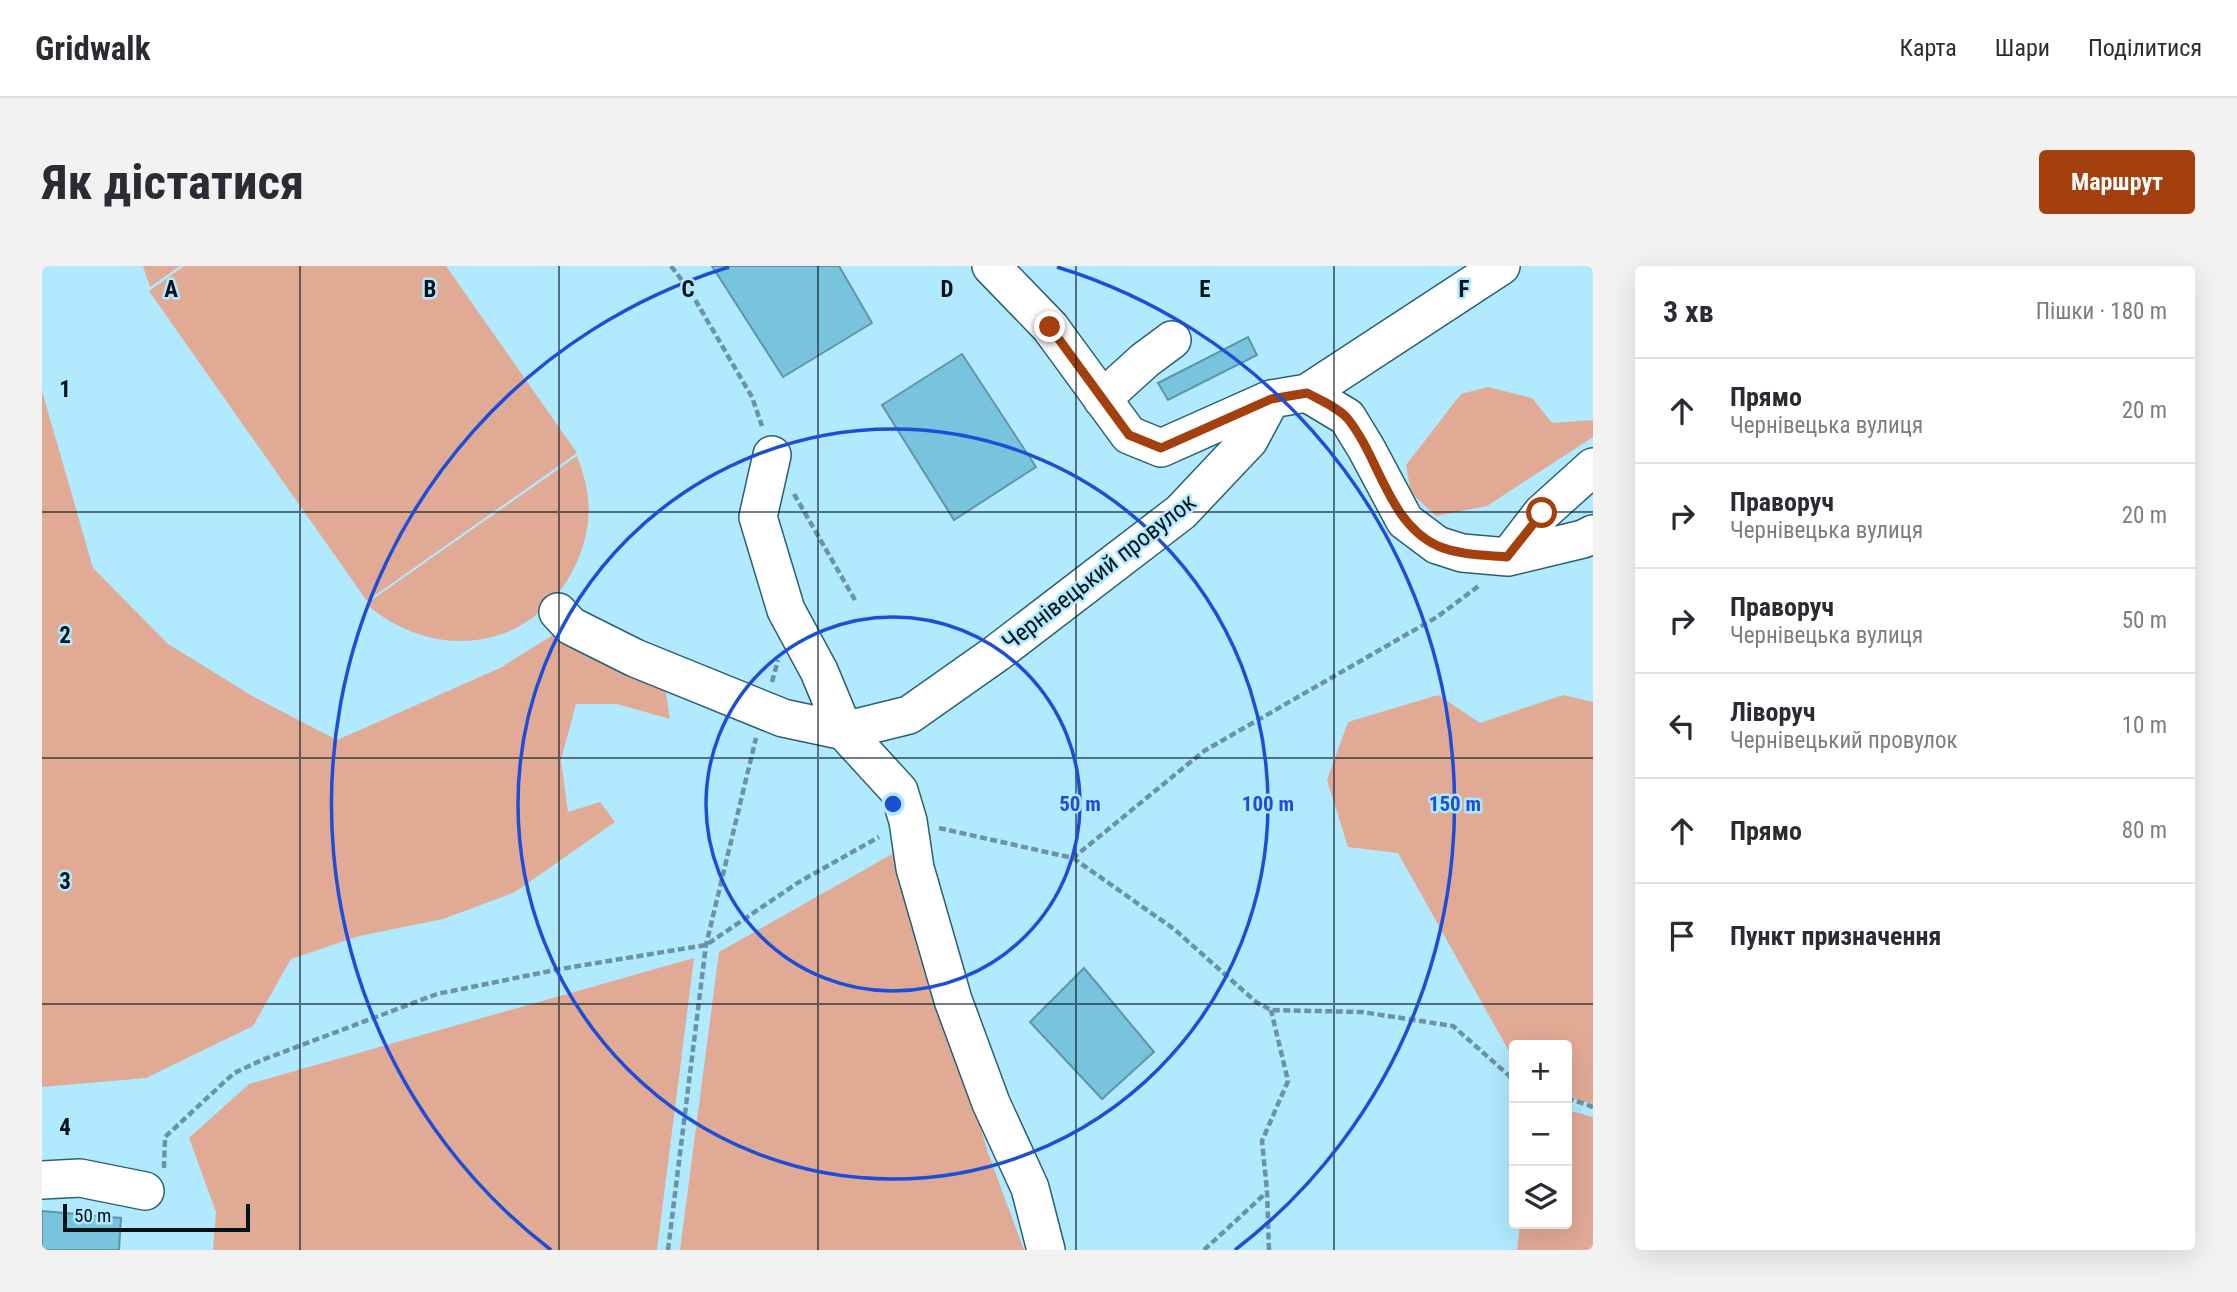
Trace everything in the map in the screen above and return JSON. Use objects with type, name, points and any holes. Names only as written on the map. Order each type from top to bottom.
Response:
[{"type":"street","points":[[991,266],[1050,327],[1129,435],[1161,448],[1271,399],[1307,393],[1501,266]]},
{"type":"street","points":[[1102,399],[1145,360],[1172,340]]},
{"type":"street","points":[[1307,393],[1347,417],[1366,447],[1405,522],[1437,545],[1462,553],[1507,557],[1583,540],[1593,534]]},
{"type":"street","name":"Чернівецький провулок","points":[[844,731],[909,715],[997,653],[1181,512],[1249,440],[1271,399]]},
{"type":"street","points":[[772,455],[758,517],[786,610],[819,671],[844,731],[899,791],[908,821],[915,868],[953,1000],[991,1103],[1030,1188],[1046,1250]]},
{"type":"street","points":[[1507,557],[1542,513],[1593,467]]},
{"type":"street","points":[[558,612],[571,626],[635,659],[783,719],[844,731]]},
{"type":"street","points":[[42,1180],[80,1178],[155,1182]]},
{"type":"path","points":[[1073,858],[1204,751],[1437,617],[1474,591],[1507,557]]},
{"type":"path","points":[[668,1250],[705,945],[763,710],[791,620]]},
{"type":"path","points":[[155,1182],[165,1137],[234,1073],[437,994],[560,969],[705,945],[799,882],[908,821],[1073,858],[1174,929],[1256,1002],[1271,1010],[1362,1012],[1453,1026],[1509,1076]]},
{"type":"path","points":[[1269,1250],[1262,1140],[1288,1082],[1271,1010]]},
{"type":"path","points":[[1572,1100],[1593,1107]]},
{"type":"path","points":[[1204,1250],[1267,1191]]},
{"type":"shaded area","points":[[143,266],[180,266],[150,287]]},
{"type":"shaded area","points":[[184,266],[446,266],[577,453],[367,601],[149,291]]},
{"type":"shaded area","points":[[1488,387],[1532,398],[1552,423],[1593,420],[1593,437],[1487,506],[1436,516],[1411,493],[1406,465],[1461,394]]},
{"type":"shaded area","points":[[42,391],[93,568],[168,644],[254,697],[337,740],[500,668],[553,635],[664,680],[670,719],[617,704],[576,704],[561,760],[568,812],[600,802],[615,822],[515,892],[443,919],[359,936],[291,959],[253,1026],[146,1078],[42,1087]]},
{"type":"shaded area","points":[[577,456],[589,507],[583,546],[571,574],[552,600],[529,620],[504,633],[477,640],[448,640],[420,634],[392,622],[366,604]]},
{"type":"shaded area","points":[[1438,695],[1480,723],[1563,695],[1593,702],[1593,1104],[1572,1098],[1572,1040],[1509,1040],[1509,1051],[1398,853],[1348,847],[1327,780],[1348,722]]},
{"type":"shaded area","points":[[901,849],[987,1150],[1024,1250],[680,1250],[719,952]]},
{"type":"shaded area","points":[[694,958],[657,1250],[213,1250],[216,1212],[189,1138],[249,1084]]},
{"type":"shaded area","points":[[1572,1111],[1593,1117],[1593,1250],[1517,1250],[1519,1229],[1572,1229]]},
{"type":"building","points":[[712,266],[839,266],[872,323],[783,377]]},
{"type":"building","points":[[1248,337],[1257,355],[1168,400],[1158,383]]},
{"type":"building","points":[[962,354],[1036,467],[954,520],[882,405]]},
{"type":"building","points":[[1084,968],[1154,1052],[1102,1099],[1030,1022]]},
{"type":"building","points":[[42,1211],[121,1218],[119,1250],[42,1250]]},
{"type":"route","points":[[1050,327],[1129,435],[1161,448],[1271,399],[1307,393],[1347,417],[1366,447],[1405,522],[1437,545],[1462,553],[1507,557],[1542,513]]}]
